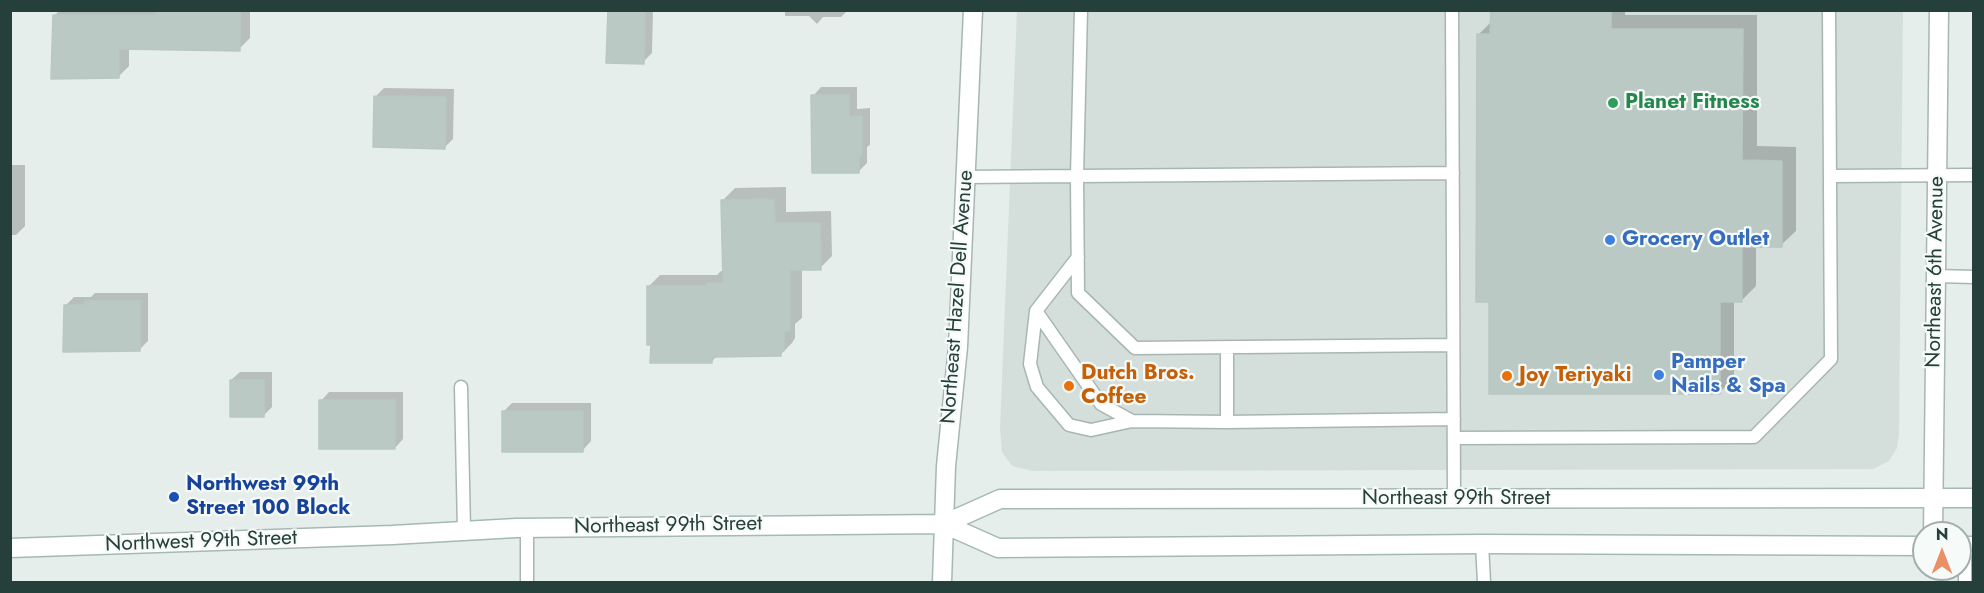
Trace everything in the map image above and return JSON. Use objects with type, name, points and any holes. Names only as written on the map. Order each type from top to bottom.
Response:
[{"type":"main road","name":"Northeast Hazel Dell Avenue","points":[[942,582],[946,466],[958,347],[974,10]]},
{"type":"main road","name":"Northeast 6th Avenue","points":[[1933,521],[1939,10]]},
{"type":"main road","name":"Northeast 99th Street","points":[[392,535],[527,528],[944,524],[1000,499],[1974,498]]},
{"type":"main road","name":"Northeast 99th Street","points":[[944,524],[998,548],[1482,544],[1912,546]]},
{"type":"main road","name":"Northwest 99th Street","points":[[10,548],[392,535]]},
{"type":"lane","points":[[1081,10],[1077,177],[1078,292],[1135,348],[1454,345]]},
{"type":"lane","points":[[1452,10],[1454,499]]},
{"type":"lane","points":[[1454,438],[1754,436],[1831,359],[1829,10]]},
{"type":"lane","points":[[966,177],[1453,173]]},
{"type":"lane","points":[[1830,176],[1974,176]]},
{"type":"lane","points":[[1078,257],[1036,311],[1030,364],[1037,387],[1069,425],[1091,430],[1132,421],[1454,419]]},
{"type":"lane","points":[[1936,276],[1974,277]]},
{"type":"lane","points":[[1036,311],[1101,404],[1132,421]]},
{"type":"lane","points":[[1227,347],[1227,422]]},
{"type":"lane","points":[[461,387],[464,531]]},
{"type":"lane","points":[[527,528],[527,582]]},
{"type":"lane","points":[[1482,544],[1484,582]]},
{"type":"shaded area","points":[[1017,11],[1903,11],[1899,435],[1897,448],[1889,461],[1873,469],[1033,471],[1012,466],[1002,452],[1000,428]]},
{"type":"building","points":[[156,10],[240,10],[240,51],[119,49],[119,78],[51,79],[53,15],[156,15]]},
{"type":"building","points":[[608,10],[645,10],[644,64],[606,63]]},
{"type":"building","points":[[1491,10],[1611,10],[1611,29],[1743,29],[1742,160],[1782,161],[1782,247],[1742,247],[1742,302],[1720,302],[1720,394],[1489,394],[1489,302],[1476,302],[1477,34],[1490,34]]},
{"type":"building","points":[[811,95],[849,95],[849,117],[862,116],[862,155],[859,155],[859,173],[812,173]]},
{"type":"building","points":[[374,96],[446,97],[445,149],[373,147]]},
{"type":"building","points":[[774,199],[775,223],[820,223],[821,270],[790,270],[790,331],[784,331],[784,351],[781,351],[781,356],[712,357],[712,363],[650,363],[651,345],[647,345],[647,286],[707,286],[707,283],[723,283],[721,200]]},
{"type":"building","points":[[85,301],[140,301],[140,351],[63,352],[64,305],[85,305]]},
{"type":"building","points":[[230,380],[264,380],[264,417],[230,417]]},
{"type":"building","points":[[319,400],[395,400],[395,449],[319,449]]},
{"type":"building","points":[[502,411],[583,411],[583,452],[502,452]]},
{"type":"place","name":"Planet Fitness","points":[[1613,103]]},
{"type":"place","name":"Grocery Outlet","points":[[1610,240]]},
{"type":"place","name":"Pamper Nails & Spa","points":[[1659,375]]},
{"type":"place","name":"Joy Teriyaki","points":[[1507,376]]},
{"type":"place","name":"Dutch Bros. Coffee","points":[[1069,386]]},
{"type":"place","name":"Northwest 99th Street 100 Block","points":[[174,497]]}]
